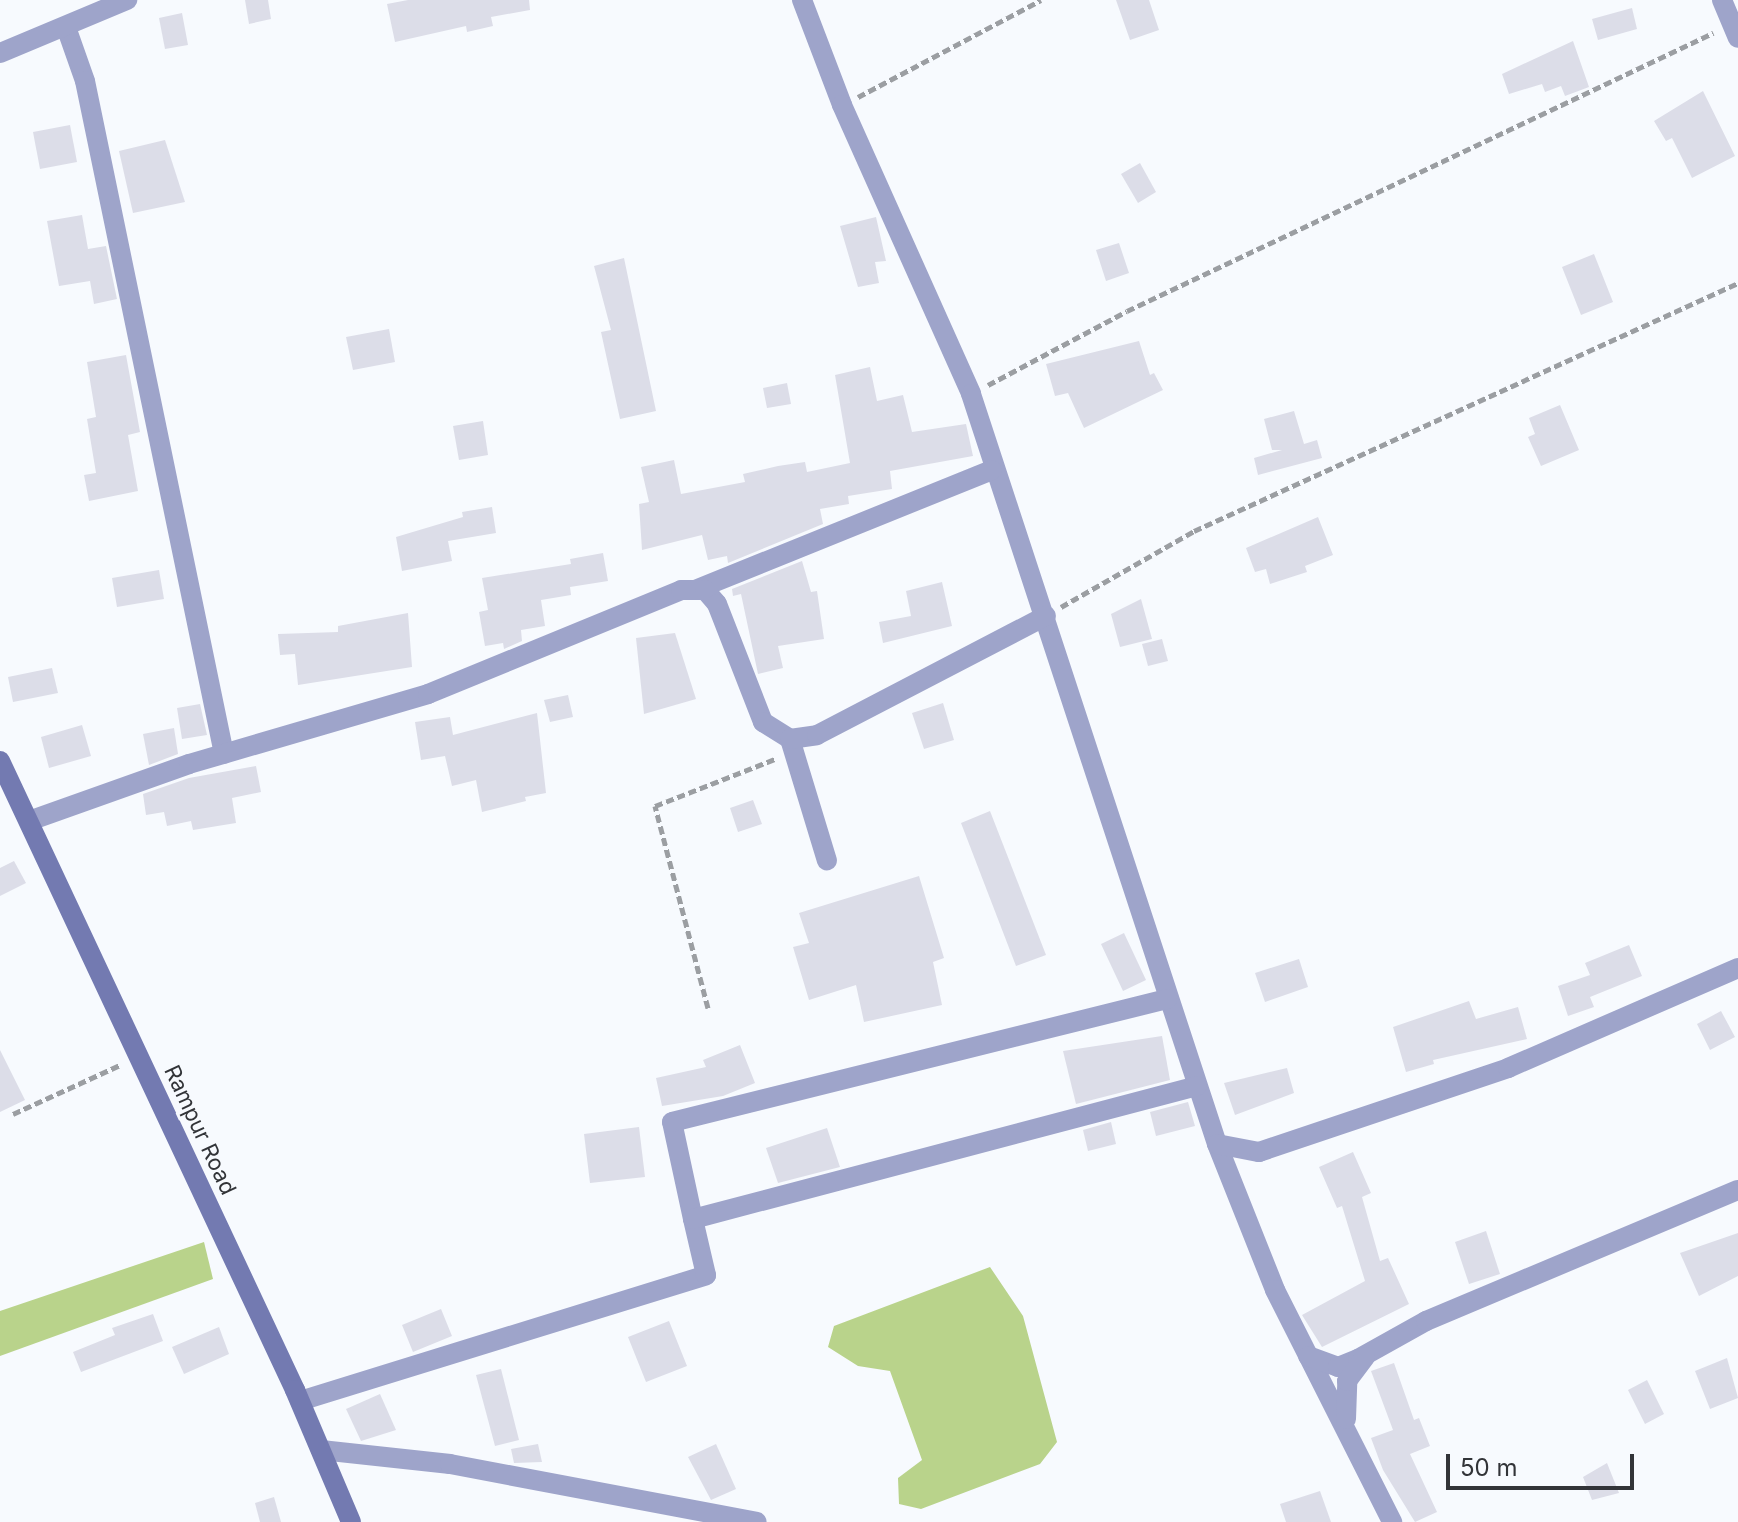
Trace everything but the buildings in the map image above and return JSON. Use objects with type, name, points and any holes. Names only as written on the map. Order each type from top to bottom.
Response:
[{"type":"main road","name":"Rampur Road","points":[[0,761],[300,1401],[351,1522]]},
{"type":"street","points":[[0,53],[127,0]]},
{"type":"street","points":[[802,0],[842,105],[971,394],[992,470],[1046,616],[1167,999],[1217,1144],[1275,1290],[1346,1422],[1392,1522]]},
{"type":"street","points":[[1722,0],[1735,31]]},
{"type":"street","points":[[66,27],[85,81],[224,754]]},
{"type":"street","points":[[695,590],[992,470]]},
{"type":"street","points":[[29,821],[224,754],[428,694],[681,590],[705,590],[717,604],[763,722],[790,746],[827,861]]},
{"type":"street","points":[[790,746],[817,735],[1046,616]]},
{"type":"street","points":[[1217,1144],[1259,1152],[1508,1068],[1738,968]]},
{"type":"street","points":[[300,1401],[706,1275],[672,1122],[1167,999]]},
{"type":"street","points":[[693,1219],[1197,1086]]},
{"type":"street","points":[[1308,1356],[1338,1367],[1426,1321],[1738,1190]]},
{"type":"street","points":[[1346,1422],[1347,1381],[1367,1354]]},
{"type":"street","points":[[321,1450],[450,1464],[757,1522]]},
{"type":"path","points":[[842,105],[1041,0]]},
{"type":"path","points":[[971,394],[1127,311],[1735,31]]},
{"type":"path","points":[[1046,616],[1194,531],[1738,283]]},
{"type":"path","points":[[708,1008],[655,806],[790,746]]},
{"type":"path","points":[[13,1114],[139,1056]]},
{"type":"green space","points":[[204,1242],[213,1279],[0,1356],[0,1311]]},
{"type":"green space","points":[[990,1267],[1023,1316],[1057,1442],[1040,1464],[921,1509],[899,1504],[898,1478],[922,1460],[890,1371],[858,1366],[828,1347],[834,1326]]}]
